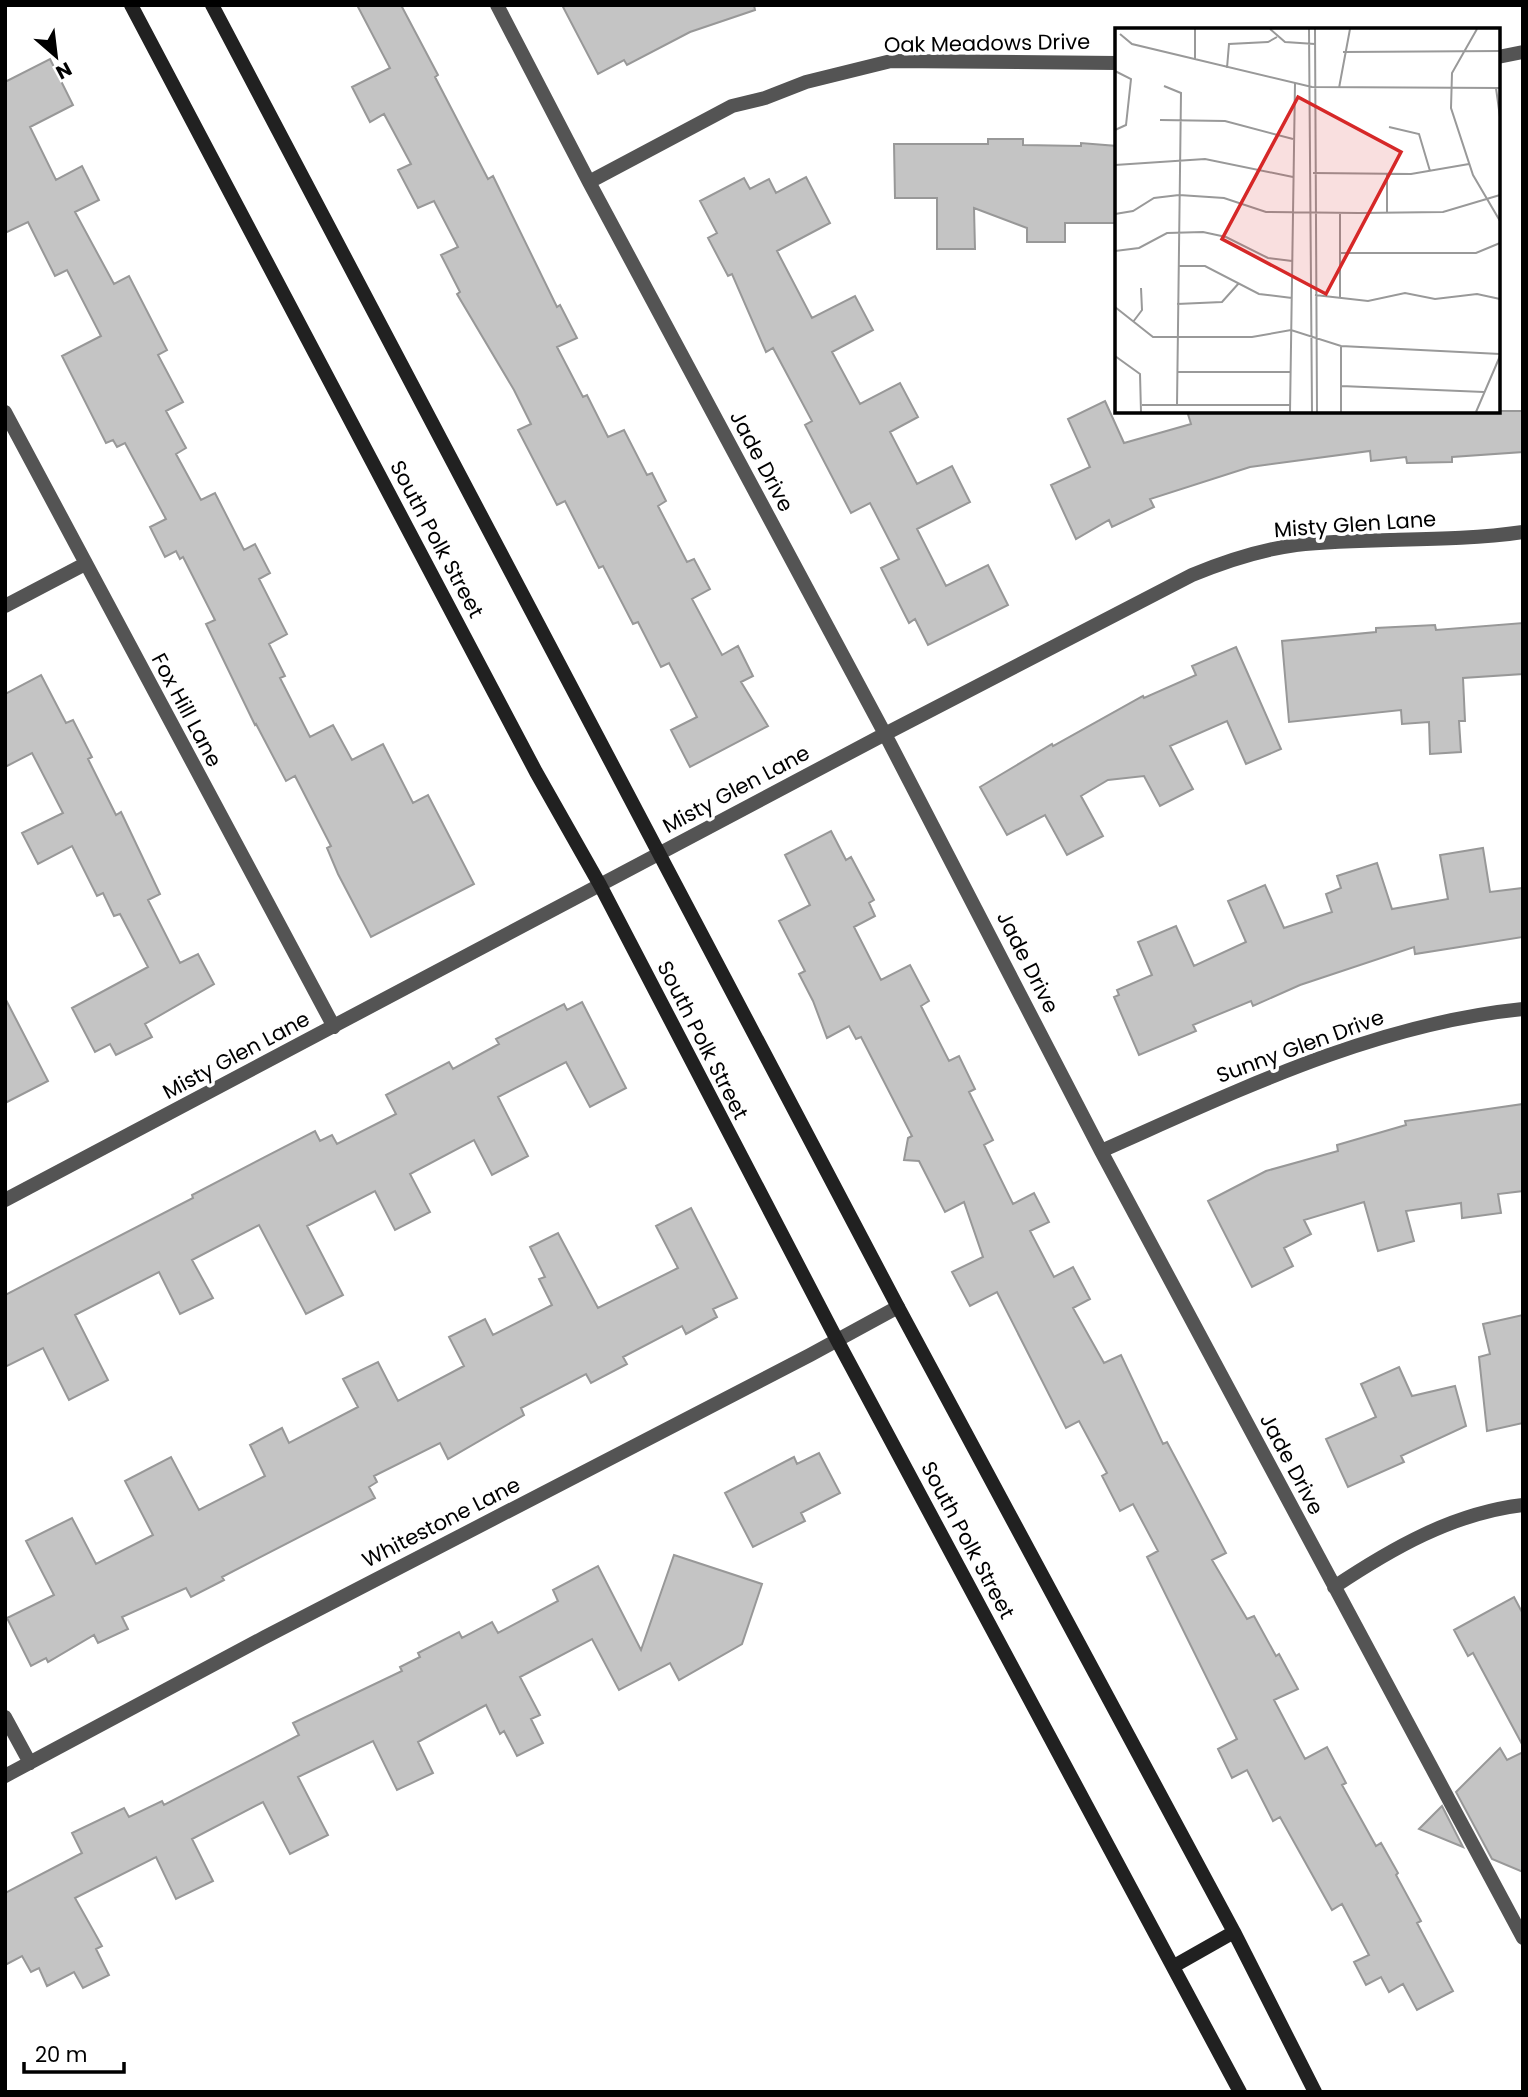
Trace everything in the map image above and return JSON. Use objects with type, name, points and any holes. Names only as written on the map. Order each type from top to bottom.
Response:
[{"type":"main road","name":"South Polk Street","points":[[131,5],[530,760],[600,885],[837,1340],[1240,2092]]},
{"type":"main road","points":[[212,5],[898,1307],[1234,1932],[1315,2092]]},
{"type":"main road","points":[[1174,1966],[1234,1932]]},
{"type":"street","name":"Jade Drive","points":[[497,5],[885,734],[1101,1151],[1523,1938]]},
{"type":"street","points":[[1500,57],[1523,52]]},
{"type":"street","name":"Oak Meadows Drive","points":[[589,182],[732,106],[765,98],[806,82],[891,61],[1115,63]]},
{"type":"street","name":"Fox Hill Lane","points":[[5,412],[334,1027]]},
{"type":"street","name":"Misty Glen Lane","points":[[5,1200],[885,734],[1192,575],[1238,557],[1296,545],[1523,532]]},
{"type":"street","points":[[5,606],[85,564]]},
{"type":"street","name":"Sunny Glen Drive","points":[[1101,1151],[1283,1070],[1415,1027],[1523,1009]]},
{"type":"street","name":"Whitestone Lane","points":[[5,1776],[265,1637],[898,1307]]},
{"type":"street","points":[[1334,1587],[1382,1555],[1446,1525],[1497,1508],[1523,1505]]},
{"type":"street","points":[[5,1717],[30,1763]]},
{"type":"building","points":[[357,5],[401,5],[488,179],[493,176],[557,307],[560,305],[577,338],[557,347],[583,397],[587,395],[608,437],[624,430],[647,475],[652,473],[666,501],[658,506],[687,562],[694,559],[710,589],[692,599],[722,655],[738,646],[753,676],[741,682],[768,726],[690,767],[671,730],[697,717],[669,663],[661,667],[638,622],[633,624],[603,566],[599,568],[565,501],[557,505],[518,430],[531,424],[457,294],[460,292],[441,255],[458,247],[434,201],[418,208],[398,170],[411,164],[384,114],[370,122],[352,87],[390,68]]},
{"type":"building","points":[[562,5],[754,5],[755,10],[690,32],[627,65],[624,60],[598,74]]},
{"type":"building","points":[[50,59],[73,105],[30,127],[56,180],[82,166],[99,200],[75,212],[114,284],[129,276],[167,350],[158,355],[183,402],[166,411],[186,448],[176,454],[201,500],[215,493],[244,550],[255,544],[270,573],[259,579],[287,634],[269,644],[285,676],[280,678],[310,737],[333,725],[352,760],[383,744],[413,803],[428,795],[474,884],[371,937],[338,874],[327,848],[331,846],[295,776],[286,781],[255,725],[206,624],[215,620],[183,557],[180,559],[176,551],[165,557],[150,527],[166,519],[125,443],[117,447],[113,440],[106,443],[62,356],[101,336],[67,270],[55,276],[28,222],[5,233],[5,79],[7,81]]},
{"type":"building","points":[[988,139],[1023,139],[1023,145],[1081,146],[1081,143],[1115,146],[1115,223],[1065,223],[1065,242],[1027,242],[1027,228],[974,208],[975,249],[937,249],[937,198],[895,198],[894,144],[988,144]]},
{"type":"building","points":[[806,177],[830,223],[777,251],[812,318],[855,296],[873,330],[832,352],[860,404],[900,383],[918,417],[890,432],[917,484],[952,466],[970,502],[917,529],[946,586],[988,565],[1008,605],[928,645],[915,619],[909,623],[881,568],[899,559],[870,503],[851,513],[805,425],[812,421],[773,348],[766,352],[732,274],[728,276],[708,238],[717,233],[700,201],[744,178],[750,189],[769,179],[776,193]]},
{"type":"building","points":[[1105,401],[1124,443],[1191,424],[1188,413],[1523,411],[1523,452],[1452,457],[1452,462],[1407,463],[1406,457],[1371,461],[1370,451],[1250,467],[1150,499],[1154,507],[1112,527],[1109,520],[1076,539],[1051,485],[1090,467],[1068,419]]},
{"type":"building","points":[[1523,623],[1523,674],[1463,678],[1465,721],[1459,721],[1461,752],[1430,754],[1429,722],[1402,724],[1401,710],[1289,722],[1282,641],[1376,632],[1376,628],[1435,625],[1436,630]]},
{"type":"building","points":[[1236,647],[1281,749],[1246,764],[1227,721],[1170,746],[1193,789],[1160,806],[1144,776],[1108,780],[1081,796],[1103,836],[1067,855],[1045,815],[1007,835],[980,787],[1052,744],[1053,746],[1143,696],[1144,698],[1196,675],[1192,666]]},
{"type":"building","points":[[41,675],[66,723],[73,720],[92,757],[88,759],[116,815],[121,812],[160,894],[148,900],[180,963],[198,954],[214,984],[145,1024],[152,1037],[116,1055],[110,1044],[95,1052],[72,1008],[148,967],[120,914],[114,916],[103,893],[97,896],[72,846],[38,864],[22,833],[63,813],[32,753],[5,767],[5,694]]},
{"type":"building","points":[[831,831],[846,860],[851,857],[874,900],[869,903],[875,916],[854,927],[881,980],[910,965],[929,1001],[921,1006],[949,1061],[959,1056],[975,1089],[969,1092],[993,1140],[984,1145],[1013,1204],[1034,1193],[1049,1222],[1030,1231],[1054,1277],[1073,1267],[1090,1299],[1073,1308],[1104,1363],[1121,1355],[1163,1444],[1167,1442],[1226,1553],[1212,1560],[1247,1619],[1254,1616],[1298,1689],[1274,1700],[1305,1759],[1327,1747],[1346,1783],[1342,1785],[1376,1846],[1381,1843],[1398,1873],[1396,1875],[1421,1921],[1417,1923],[1453,1991],[1417,2010],[1403,1984],[1389,1992],[1381,1977],[1366,1985],[1354,1962],[1369,1955],[1342,1904],[1332,1910],[1280,1817],[1273,1821],[1247,1770],[1232,1778],[1218,1749],[1237,1739],[1147,1557],[1158,1551],[1133,1504],[1120,1511],[1102,1476],[1107,1473],[1079,1421],[1066,1428],[997,1292],[970,1306],[952,1272],[983,1257],[964,1202],[945,1212],[919,1161],[904,1160],[908,1138],[912,1136],[861,1037],[856,1039],[849,1026],[827,1038],[799,974],[805,971],[779,921],[810,905],[785,855]]},
{"type":"building","points":[[1483,848],[1490,892],[1523,888],[1523,937],[1415,954],[1414,947],[1300,985],[1253,1006],[1251,1001],[1193,1025],[1196,1031],[1139,1055],[1114,997],[1119,995],[1117,990],[1152,975],[1138,942],[1176,926],[1194,966],[1246,942],[1228,901],[1265,885],[1284,928],[1332,912],[1326,894],[1341,888],[1337,876],[1377,863],[1392,909],[1448,899],[1440,855]]},
{"type":"building","points":[[5,998],[48,1081],[5,1103]]},
{"type":"building","points":[[582,1002],[626,1088],[590,1107],[566,1062],[498,1097],[528,1156],[492,1175],[474,1140],[410,1174],[430,1212],[395,1230],[375,1191],[307,1226],[343,1295],[306,1314],[259,1225],[192,1260],[213,1298],[180,1314],[159,1272],[75,1315],[108,1380],[69,1400],[43,1348],[5,1367],[5,1295],[193,1198],[192,1195],[315,1131],[320,1141],[332,1135],[337,1144],[396,1114],[386,1095],[449,1062],[453,1069],[499,1044],[496,1039],[564,1004],[567,1010]]},
{"type":"building","points":[[1523,1104],[1523,1191],[1498,1194],[1501,1213],[1462,1218],[1461,1203],[1406,1211],[1414,1241],[1378,1251],[1364,1202],[1304,1220],[1311,1234],[1284,1248],[1293,1266],[1252,1287],[1208,1201],[1266,1171],[1338,1151],[1337,1145],[1406,1125],[1405,1121]]},
{"type":"building","points":[[691,1208],[737,1298],[713,1309],[717,1317],[686,1334],[682,1326],[623,1357],[627,1364],[591,1383],[586,1374],[521,1408],[524,1415],[448,1459],[440,1443],[374,1476],[377,1482],[369,1487],[375,1498],[222,1577],[224,1580],[191,1597],[186,1588],[122,1617],[128,1629],[98,1643],[94,1635],[48,1662],[46,1658],[31,1666],[7,1618],[54,1595],[26,1541],[72,1518],[96,1564],[153,1535],[125,1481],[171,1457],[199,1510],[265,1476],[250,1445],[282,1428],[289,1443],[358,1407],[343,1379],[378,1362],[398,1401],[464,1366],[449,1337],[485,1319],[493,1335],[552,1305],[539,1279],[545,1277],[530,1247],[558,1233],[598,1308],[678,1268],[656,1226]]},
{"type":"building","points":[[1523,1315],[1523,1423],[1487,1431],[1479,1357],[1490,1354],[1483,1324]]},
{"type":"building","points":[[1399,1367],[1412,1396],[1455,1386],[1466,1426],[1401,1456],[1404,1462],[1348,1487],[1326,1439],[1376,1417],[1361,1384]]},
{"type":"building","points":[[819,1453],[840,1493],[801,1513],[805,1521],[753,1547],[725,1493],[794,1457],[797,1464]]},
{"type":"building","points":[[674,1555],[762,1584],[742,1644],[679,1680],[670,1663],[619,1690],[592,1639],[520,1677],[540,1715],[531,1719],[543,1743],[517,1756],[504,1731],[500,1734],[486,1705],[418,1742],[433,1773],[397,1790],[373,1741],[298,1777],[328,1835],[290,1854],[263,1802],[192,1839],[213,1881],[176,1899],[156,1857],[75,1898],[102,1946],[96,1949],[109,1975],[83,1988],[74,1972],[47,1986],[39,1968],[31,1972],[22,1956],[5,1965],[5,1893],[82,1853],[72,1833],[124,1808],[129,1817],[162,1801],[164,1805],[299,1735],[293,1723],[402,1671],[400,1667],[420,1657],[418,1653],[459,1632],[462,1638],[492,1622],[498,1633],[558,1601],[553,1590],[598,1566],[641,1650]]},
{"type":"building","points":[[1514,1597],[1523,1614],[1523,1746],[1473,1653],[1468,1656],[1454,1630]]},
{"type":"building","points":[[1500,1748],[1507,1760],[1523,1752],[1523,1872],[1492,1859],[1456,1792]]},
{"type":"building","points":[[1442,1806],[1463,1847],[1419,1829]]}]
